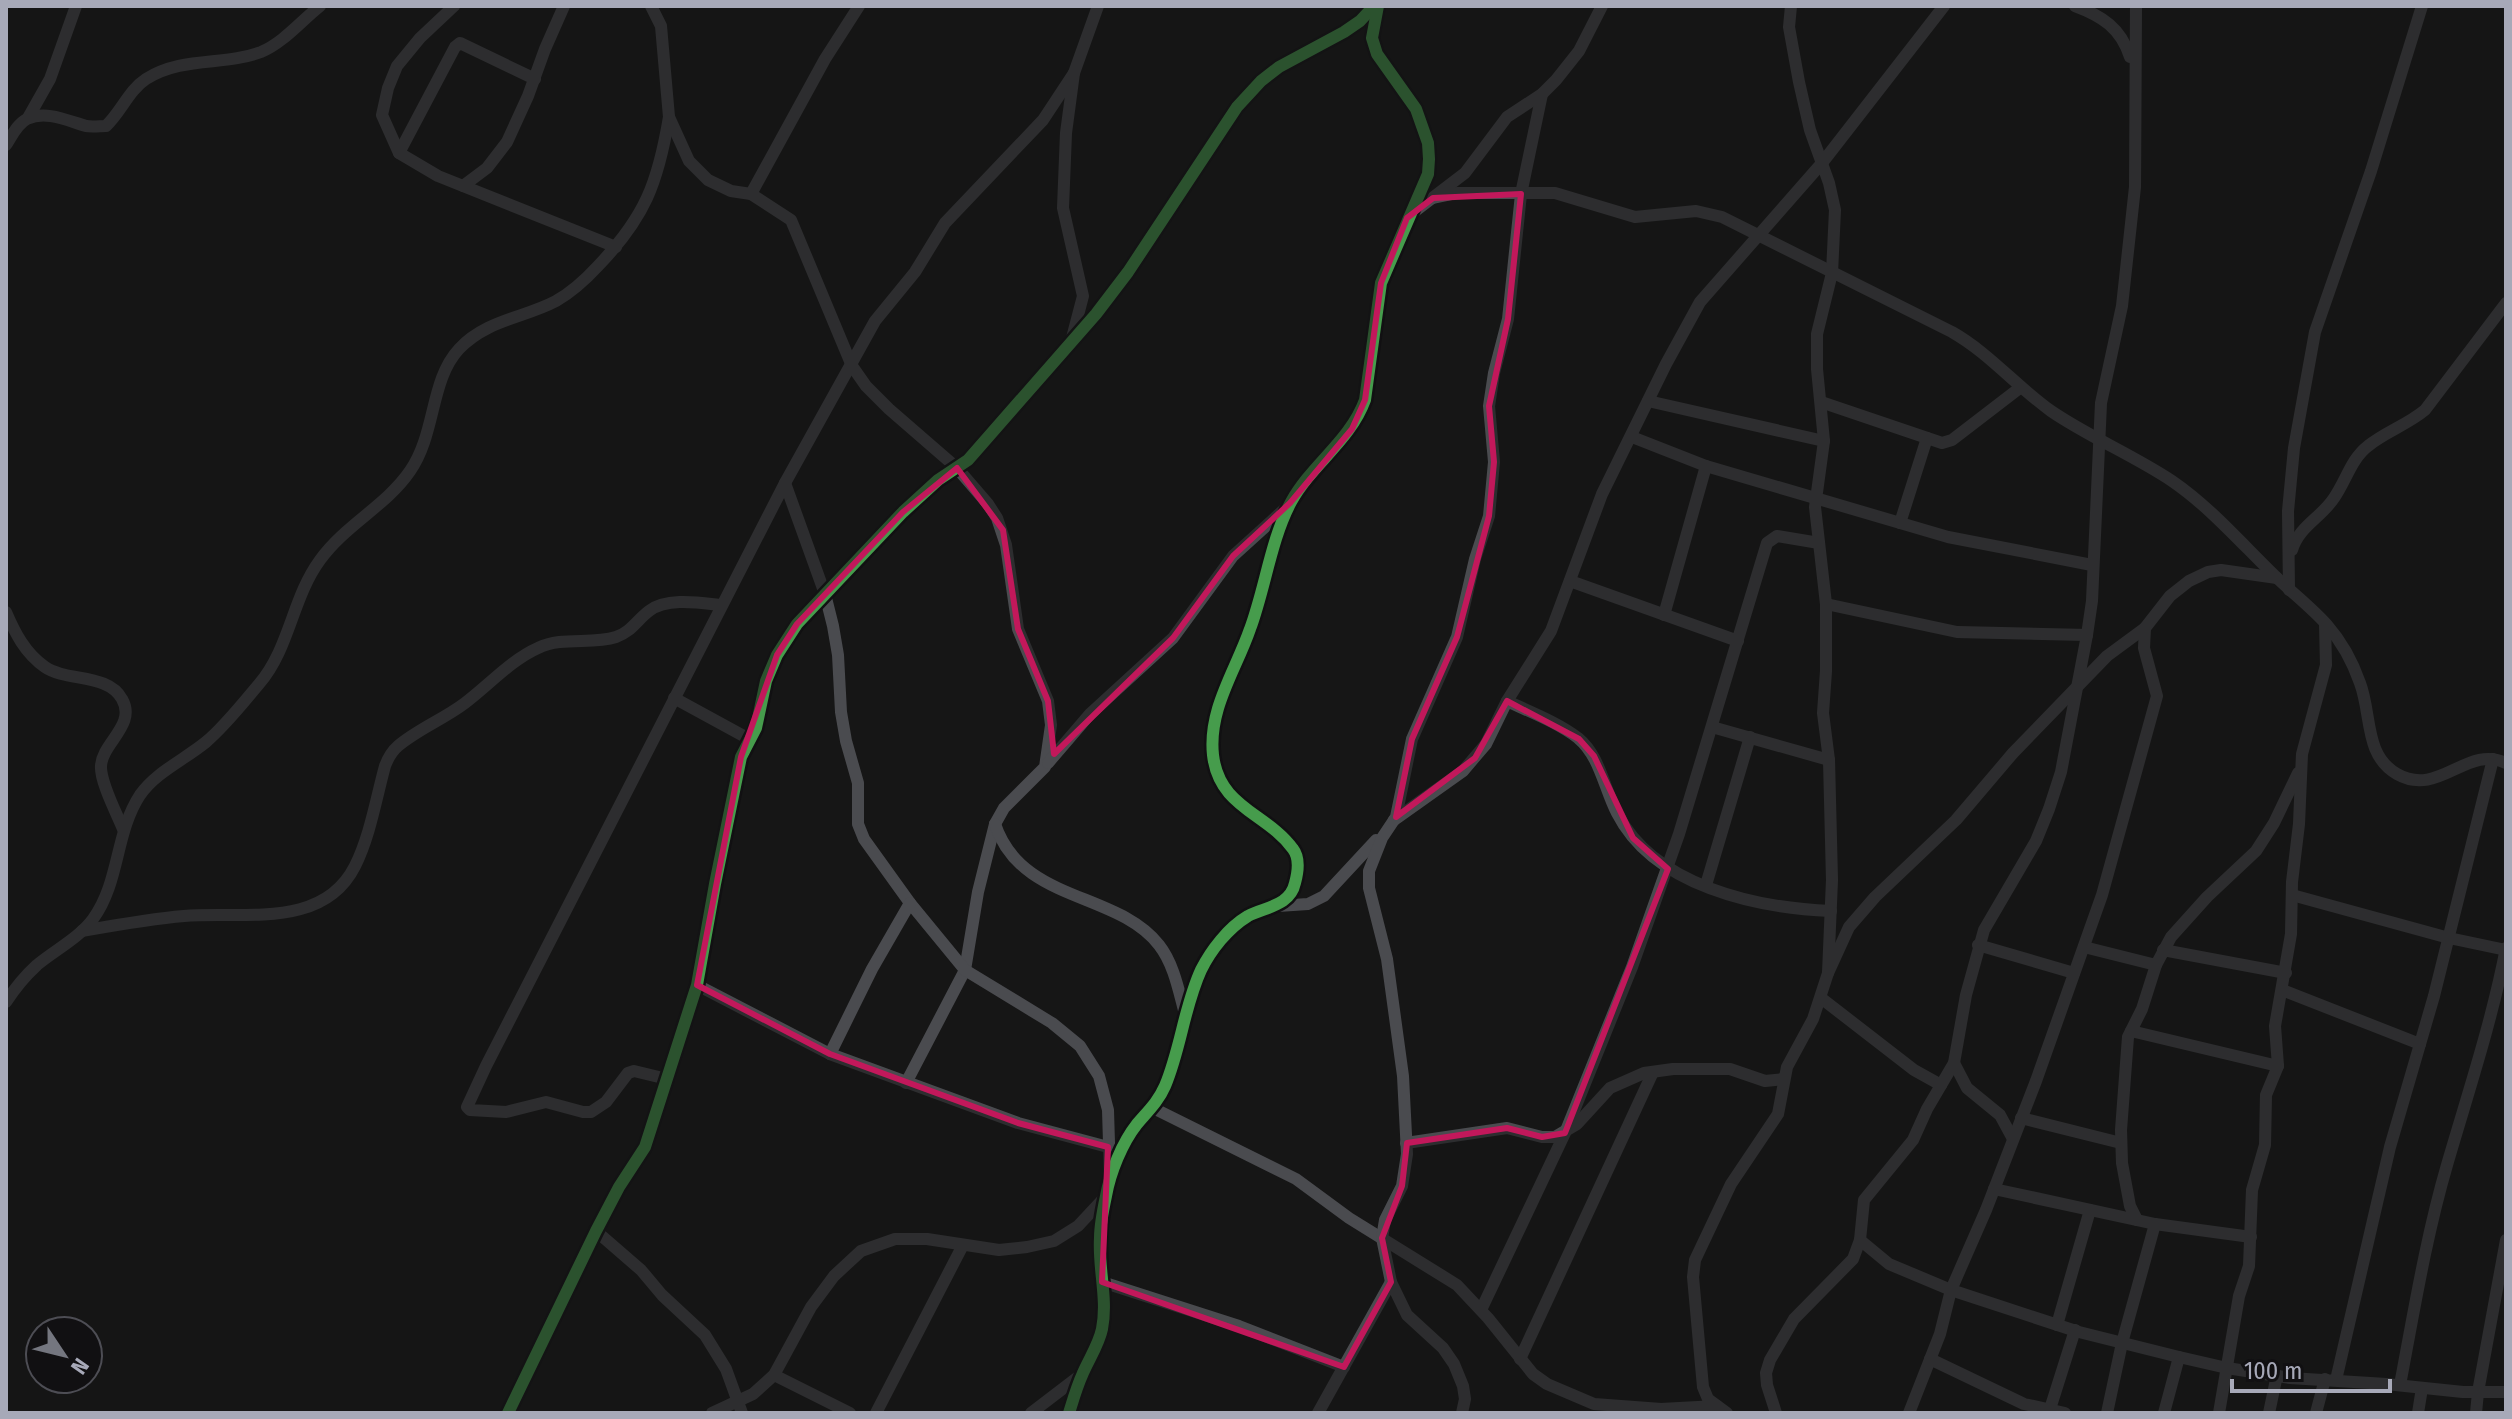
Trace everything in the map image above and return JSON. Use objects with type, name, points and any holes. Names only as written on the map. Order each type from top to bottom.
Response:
[{"type":"street","points":[[6,145],[28,118],[50,79],[76,6]]},
{"type":"street","points":[[28,118],[70,119],[87,126],[106,126],[119,114],[137,86],[147,78],[192,62],[262,51],[320,6]]},
{"type":"street","points":[[454,6],[420,38],[397,66],[388,88],[382,115],[399,153],[438,176],[616,247]]},
{"type":"street","points":[[463,186],[487,168],[507,142],[564,6]]},
{"type":"street","points":[[6,1002],[18,984],[93,919],[112,878],[123,829],[141,794],[154,780],[209,739],[261,682],[281,648],[300,596],[320,559],[410,471],[428,434],[441,382],[460,347],[497,322],[556,301],[583,282],[638,219],[663,151],[669,117],[661,26],[651,6]]},
{"type":"street","points":[[751,194],[825,59],[859,6]]},
{"type":"street","points":[[1071,343],[1083,296],[1063,208],[1066,133],[1074,73],[1098,6]]},
{"type":"street","points":[[906,1083],[965,970],[978,892],[995,824],[1004,808],[1045,767],[1090,714],[1173,638],[1233,556],[1290,503],[1310,475],[1352,429],[1360,413],[1365,400],[1381,283],[1428,174],[1428,143],[1416,109],[1377,54],[1372,38],[1376,6]]},
{"type":"street","points":[[508,1413],[596,1231],[645,1147],[697,985],[741,757],[756,728],[766,681],[777,655],[797,624],[825,594],[903,512],[938,480],[968,460],[1071,343],[1128,272],[1237,107],[1279,67],[1344,32],[1376,6]]},
{"type":"street","points":[[1407,218],[1465,173],[1507,117],[1542,94],[1579,51],[1602,6]]},
{"type":"street","points":[[1791,6],[1789,27],[1799,82],[1810,130],[1835,210],[1832,273],[1817,334],[1824,441],[1815,498],[1826,604],[1823,713],[1829,760],[1831,911],[1828,973]]},
{"type":"street","points":[[1069,1413],[1082,1374],[1102,1332],[1104,1310],[1099,1239],[1110,1180],[1135,1126],[1153,1108],[1176,1057],[1185,1014],[1202,970],[1224,935],[1249,916],[1278,906],[1308,904],[1324,896],[1396,817],[1469,765],[1486,744],[1507,701],[1551,631],[1602,494],[1700,302],[1822,163],[1944,6]]},
{"type":"street","points":[[2075,6],[2108,22],[2126,44],[2134,68]]},
{"type":"street","points":[[1776,1413],[1766,1373],[1776,1348],[1794,1319],[1853,1259],[1860,1240],[1864,1200],[1913,1140],[1954,1063],[1978,945],[2036,841],[2061,772],[2092,601],[2101,403],[2122,306],[2135,187],[2136,6]]},
{"type":"street","points":[[2289,590],[2288,511],[2294,448],[2315,332],[2371,171],[2422,6]]},
{"type":"street","points":[[399,153],[455,47],[460,43],[535,79]]},
{"type":"street","points":[[667,1079],[634,1071],[628,1073],[606,1102],[591,1112],[546,1102],[506,1112],[470,1110],[467,1107],[721,605],[875,321],[915,272],[945,223],[1043,120],[1074,73]]},
{"type":"street","points":[[1462,1413],[1465,1399],[1463,1386],[1454,1364],[1443,1348],[1407,1315],[1391,1282],[1382,1238],[1385,1220],[1407,1169],[1403,1076],[1387,959],[1369,888],[1369,871],[1375,852],[1396,817],[1412,739],[1457,637],[1475,559],[1489,516],[1494,462],[1489,406],[1508,319],[1521,194],[1542,94]]},
{"type":"street","points":[[669,117],[689,161],[698,172],[718,186],[751,194],[791,220],[852,366],[866,386],[957,468],[988,504],[1003,530],[1018,629],[1048,701],[1051,725],[1045,767]]},
{"type":"street","points":[[1433,198],[1457,193],[1555,193],[1635,217],[1696,211],[1722,217],[1972,343],[2021,387],[2061,417],[2175,482],[2217,518],[2325,624],[2362,686],[2375,752],[2382,763],[2410,781],[2421,782],[2438,778],[2472,762],[2500,761],[2390,1147],[2330,1380],[2316,1413]]},
{"type":"street","points":[[2289,560],[2295,540],[2334,499],[2358,456],[2373,442],[2413,421],[2425,410],[2506,303]]},
{"type":"street","points":[[1821,402],[1942,443],[1952,440],[2021,387]]},
{"type":"street","points":[[1648,401],[1824,441]]},
{"type":"street","points":[[1632,437],[1706,466],[1948,537],[2092,565]]},
{"type":"street","points":[[1900,523],[1927,438]]},
{"type":"street","points":[[1664,615],[1706,466]]},
{"type":"street","points":[[785,483],[825,594],[838,655],[846,741],[858,783],[858,824],[864,839],[910,903],[965,970],[1052,1023],[1080,1046],[1099,1076],[1108,1110],[1110,1180]]},
{"type":"street","points":[[1278,906],[1294,889],[1299,868],[1295,850],[1236,803],[1225,789],[1213,758],[1212,743],[1217,710],[1251,628],[1290,503]]},
{"type":"street","points":[[1481,1310],[1565,1133],[1668,869],[1767,543],[1777,536],[1819,543]]},
{"type":"street","points":[[1153,1108],[1296,1179],[1457,1285],[1533,1374],[1586,1408],[1713,1410],[1703,1387],[1694,1265],[1731,1184],[1778,1114],[1790,1059],[1813,1019],[1844,936],[1875,897],[1956,820],[2013,753],[2119,645],[2145,628],[2170,596],[2189,581],[2208,572],[2221,570],[2277,578]]},
{"type":"street","points":[[1570,581],[1738,641]]},
{"type":"street","points":[[1826,604],[1957,632],[2087,635]]},
{"type":"street","points":[[81,932],[187,916],[271,915],[319,904],[342,885],[355,866],[385,766],[390,755],[404,742],[464,704],[538,648],[559,641],[621,636],[650,610],[661,605],[721,605]]},
{"type":"street","points":[[6,612],[20,642],[47,668],[71,678],[99,682],[113,689],[123,700],[126,716],[118,736],[103,753],[100,769],[123,829]]},
{"type":"street","points":[[2219,1413],[2239,1296],[2249,1266],[2252,1190],[2265,1145],[2266,1095],[2278,1066],[2275,1026],[2291,934],[2303,744],[2326,665],[2325,624]]},
{"type":"street","points":[[1909,1413],[1943,1325],[1951,1290],[1994,1189],[2102,895],[2155,709],[2155,685],[2144,648],[2145,628]]},
{"type":"street","points":[[674,698],[751,740]]},
{"type":"street","points":[[1507,701],[1579,739],[1594,756],[1617,815],[1633,838],[1668,869],[1725,894],[1777,907],[1831,911]]},
{"type":"street","points":[[1712,727],[1829,760]]},
{"type":"street","points":[[1706,885],[1750,737]]},
{"type":"street","points":[[2137,1220],[2126,1192],[2121,1143],[2127,1045],[2131,1031],[2163,950],[2183,922],[2256,851],[2274,823],[2301,766]]},
{"type":"street","points":[[995,824],[1001,842],[1028,871],[1125,919],[1152,937],[1169,963],[1185,1014]]},
{"type":"street","points":[[2292,895],[2449,938],[2506,949],[2423,1259],[2400,1385]]},
{"type":"street","points":[[830,1054],[872,969],[910,903]]},
{"type":"street","points":[[1978,945],[2074,973]]},
{"type":"street","points":[[2084,947],[2156,965]]},
{"type":"street","points":[[2163,950],[2286,973]]},
{"type":"street","points":[[697,985],[830,1054],[1018,1123],[1108,1147]]},
{"type":"street","points":[[2282,990],[2420,1044]]},
{"type":"street","points":[[1821,998],[1914,1070],[1941,1085]]},
{"type":"street","points":[[2131,1031],[2278,1066]]},
{"type":"street","points":[[1954,1063],[1967,1088],[2000,1115],[2013,1139]]},
{"type":"street","points":[[1406,1143],[1507,1128],[1555,1137],[1565,1133],[1610,1088],[1626,1079],[1653,1072],[1730,1069],[1765,1081],[1784,1079]]},
{"type":"street","points":[[1520,1359],[1653,1072]]},
{"type":"street","points":[[2021,1118],[2121,1143]]},
{"type":"street","points":[[1994,1189],[2155,1224],[2251,1237]]},
{"type":"street","points":[[712,1413],[739,1407],[774,1375],[811,1307],[834,1276],[861,1251],[895,1239],[927,1239],[999,1250],[1054,1241],[1078,1226],[1106,1196]]},
{"type":"street","points":[[2057,1325],[2090,1210]]},
{"type":"street","points":[[2107,1413],[2122,1343],[2155,1224]]},
{"type":"street","points":[[596,1231],[641,1270],[662,1295],[705,1335],[726,1369],[739,1407]]},
{"type":"street","points":[[1860,1240],[1889,1264],[1951,1290],[2057,1325],[2179,1357],[2277,1375],[2506,1392]]},
{"type":"street","points":[[2476,1413],[2506,1240]]},
{"type":"street","points":[[876,1413],[963,1245]]},
{"type":"street","points":[[1102,1282],[1239,1326],[1344,1367]]},
{"type":"street","points":[[1318,1413],[1391,1282]]},
{"type":"street","points":[[2050,1409],[2075,1330]]},
{"type":"street","points":[[2164,1413],[2179,1357]]},
{"type":"street","points":[[1930,1359],[2014,1406],[2065,1413]]},
{"type":"street","points":[[1031,1413],[1082,1374]]},
{"type":"street","points":[[774,1375],[850,1413]]},
{"type":"street","points":[[2269,1413],[2277,1375]]},
{"type":"street","points":[[2418,1413],[2422,1388]]},
{"type":"highlighted area","points":[[1521,194],[1508,319],[1489,406],[1494,462],[1489,516],[1457,637],[1412,739],[1396,817],[1475,758],[1507,701],[1579,739],[1594,756],[1633,838],[1668,869],[1565,1133],[1542,1137],[1507,1128],[1407,1143],[1402,1186],[1382,1238],[1391,1282],[1344,1367],[1102,1282],[1108,1147],[1018,1123],[830,1054],[697,985],[741,757],[777,655],[797,624],[903,512],[957,468],[1003,530],[1018,629],[1048,701],[1054,754],[1173,638],[1233,556],[1290,503],[1352,429],[1365,400],[1381,283],[1407,218],[1433,198]]},
{"type":"cycle path","points":[[508,1413],[596,1231],[645,1147],[697,985],[741,757],[756,728],[766,681],[777,655],[797,624],[903,512],[938,480],[968,460],[1096,314],[1128,272],[1237,107],[1279,67],[1344,32],[1374,6]]},
{"type":"cycle path","points":[[1069,1413],[1102,1329],[1101,1228],[1117,1158],[1126,1140],[1165,1086],[1195,984],[1210,955],[1241,921],[1288,897],[1298,870],[1293,849],[1224,787],[1217,773],[1213,738],[1224,690],[1250,629],[1284,516],[1300,488],[1350,428],[1365,400],[1381,283],[1428,174],[1428,143],[1416,109],[1377,54],[1372,38],[1378,6]]}]
